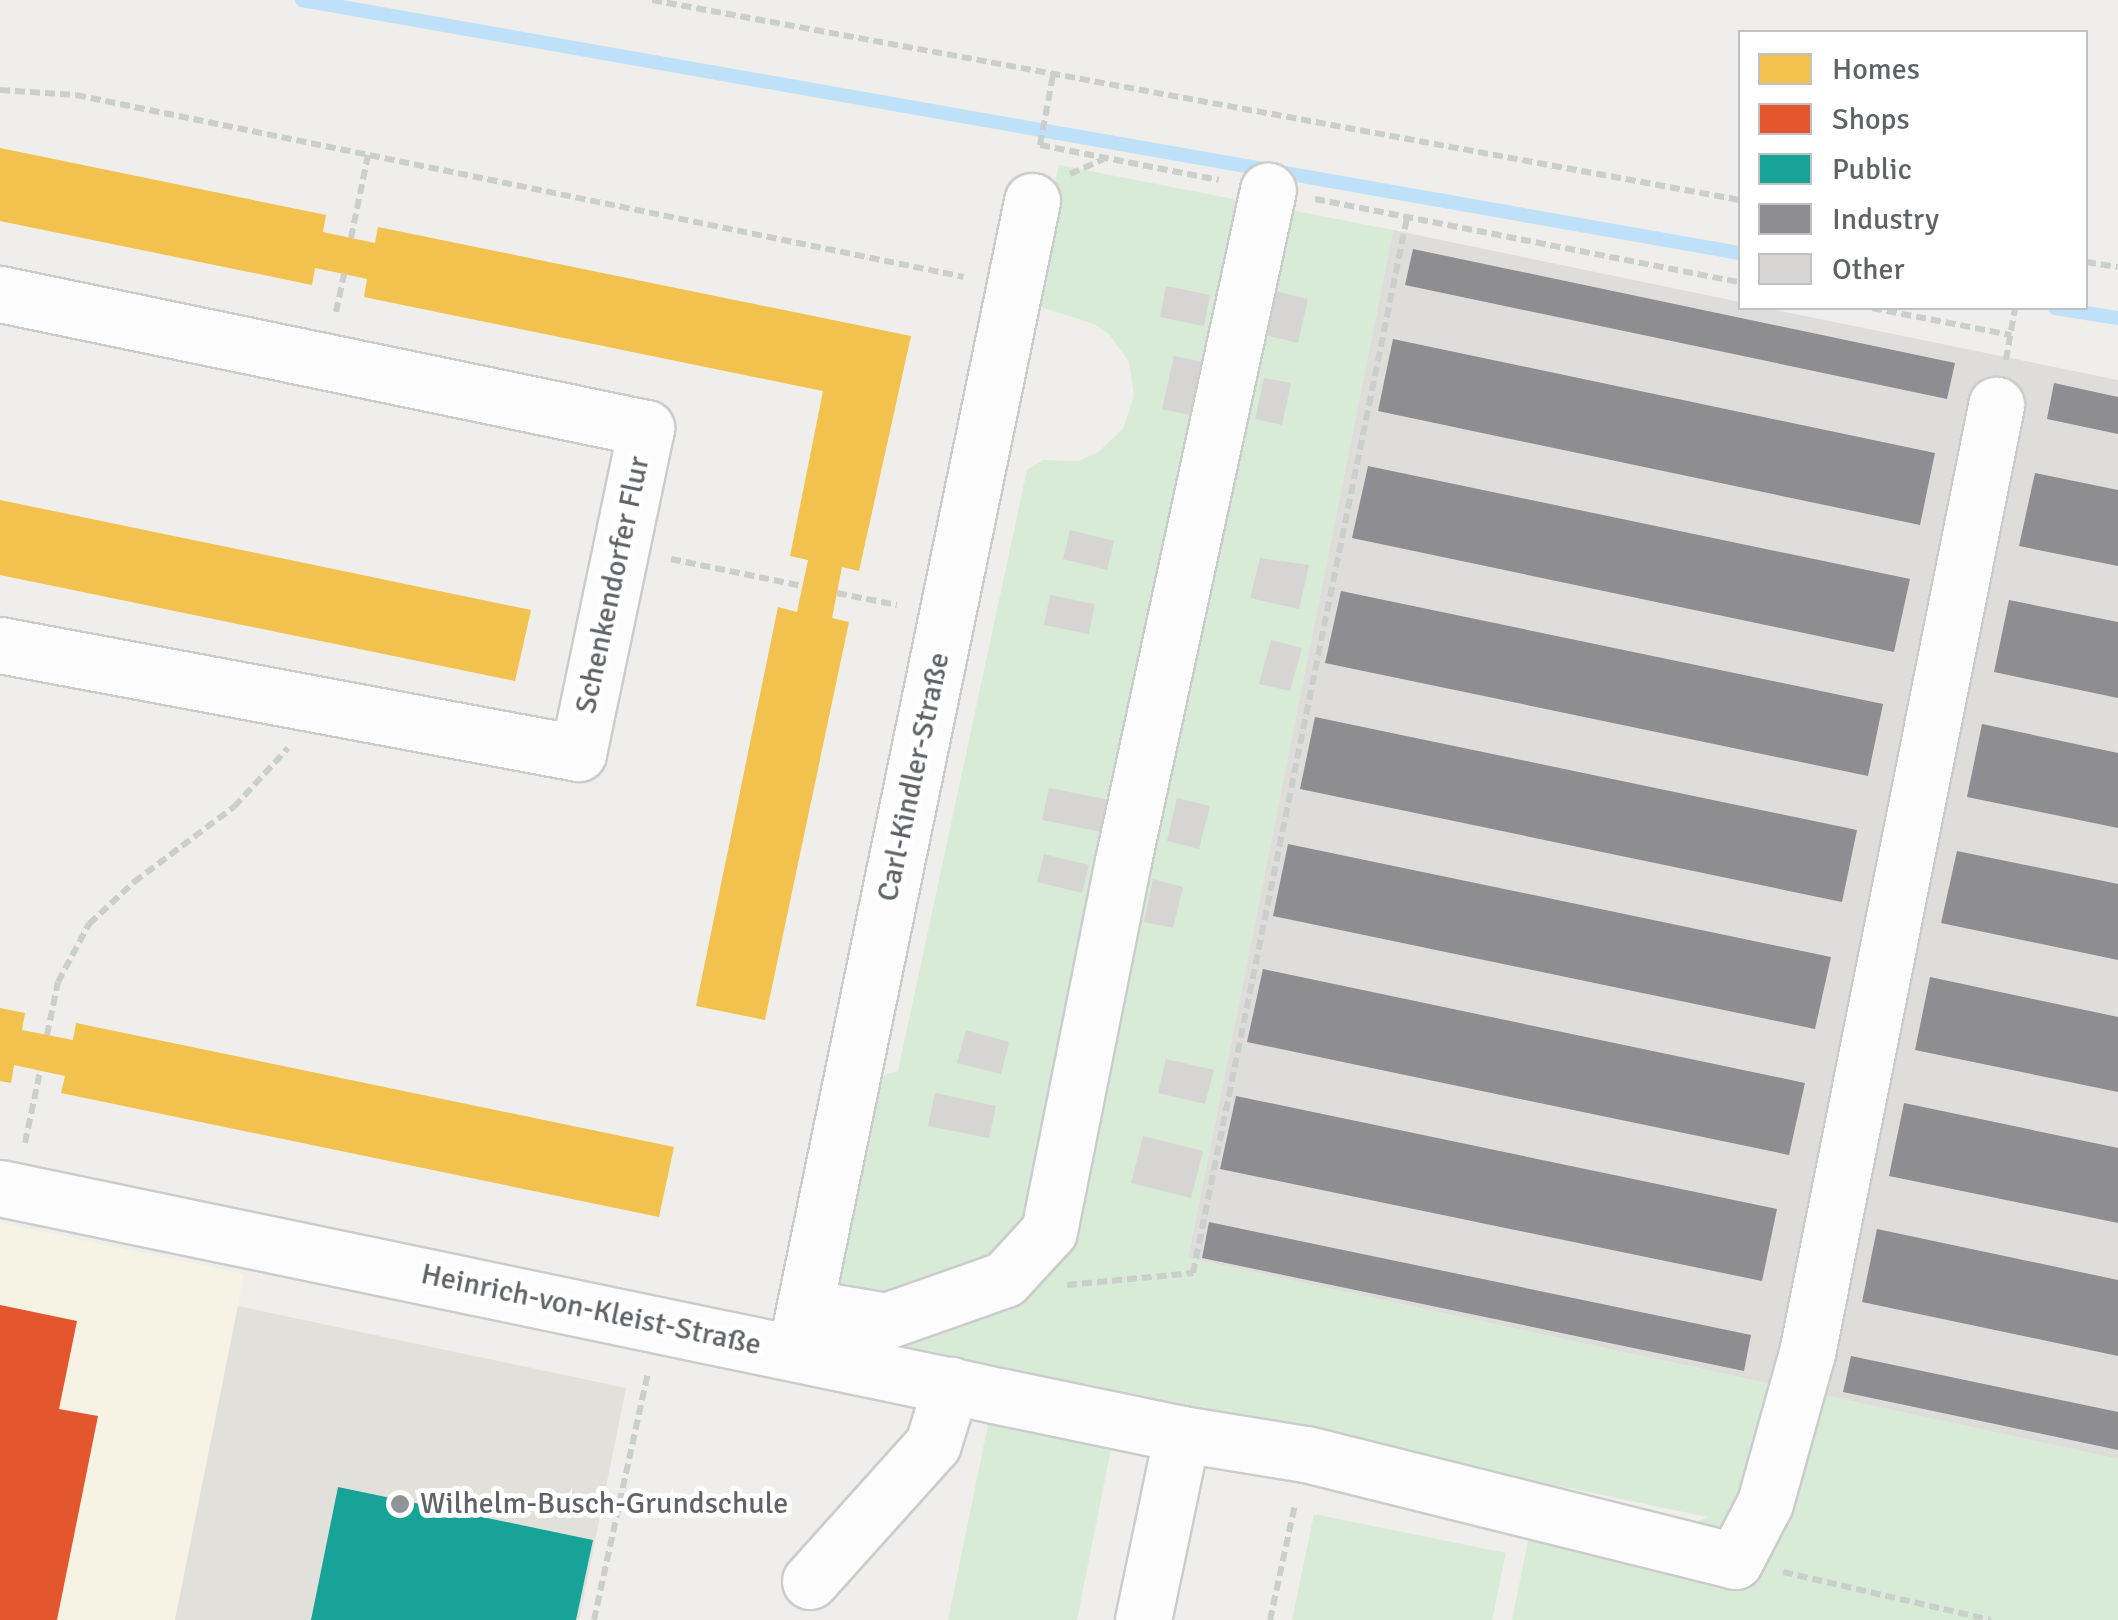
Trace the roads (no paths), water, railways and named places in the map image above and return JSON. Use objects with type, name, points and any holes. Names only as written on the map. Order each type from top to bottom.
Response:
[{"type":"street","points":[[800,1330],[886,1321],[1005,1278],[1049,1231],[1123,861],[1268,190]]},
{"type":"street","name":"Carl-Kindler-Straße","points":[[800,1330],[1032,201]]},
{"type":"street","name":"Schenkendorfer Flur","points":[[0,294],[646,428],[578,753],[0,645]]},
{"type":"street","name":"Heinrich-von-Kleist-Straße","points":[[7,1189],[658,1324],[800,1330],[951,1385],[1182,1434],[1306,1454],[1735,1561],[1765,1503],[1808,1353],[1996,405]]},
{"type":"street","points":[[810,1581],[933,1444],[951,1385]]},
{"type":"street","points":[[1143,1620],[1182,1434]]},
{"type":"waterway","points":[[302,0],[1738,253]]},
{"type":"waterway","points":[[2068,310],[2118,318]]},
{"type":"place","name":"Wilhelm-Busch-Grundschule","points":[[400,1504]]}]
